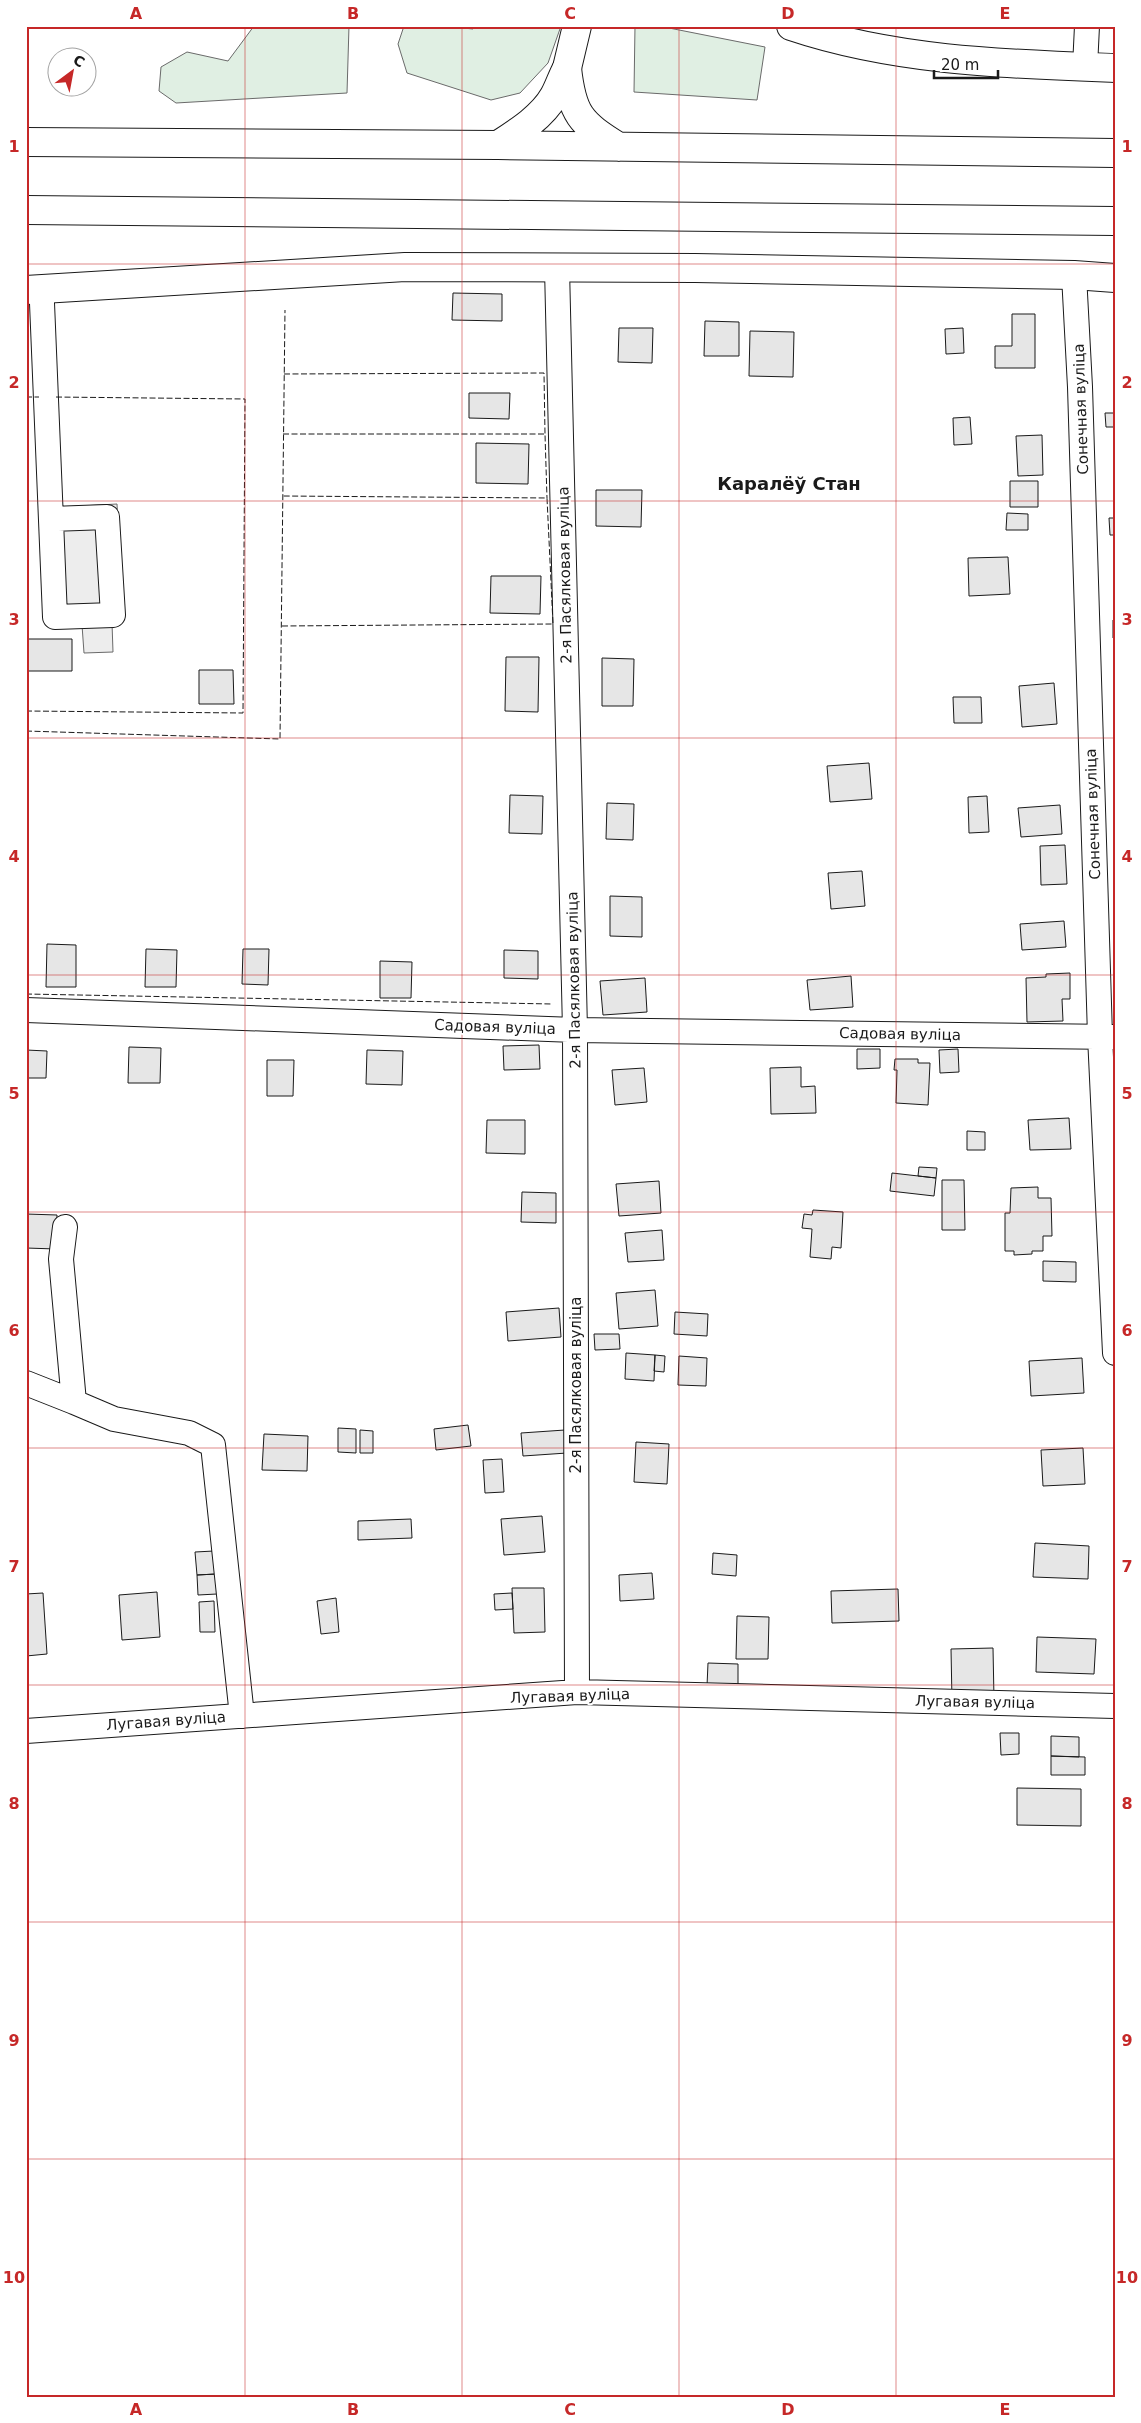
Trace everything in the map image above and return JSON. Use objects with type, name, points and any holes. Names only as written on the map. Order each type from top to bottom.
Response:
[{"type":"main road","points":[[498,145],[539,114],[553,98],[567,68],[577,26]]},
{"type":"main road","points":[[791,26],[867,46],[933,57],[999,64],[1115,68]]},
{"type":"main road","points":[[567,68],[570,97],[580,116],[594,131],[619,147]]},
{"type":"main road","points":[[26,142],[498,145],[1115,153]]},
{"type":"main road","points":[[26,210],[1115,221]]},
{"type":"main road","points":[[34,289],[405,268],[557,268],[1074,275],[1115,278]]},
{"type":"street","points":[[1085,67],[1088,26]]},
{"type":"street","name":"2-я Пасялковая вуліца","points":[[557,268],[575,1030],[577,1692]]},
{"type":"street","name":"Сонечная вуліца","points":[[1074,275],[1107,1036],[1115,1353]]},
{"type":"street","points":[[34,289],[51,519],[56,617],[113,615],[107,516],[51,519]]},
{"type":"street","name":"Садовая вуліца","points":[[26,1010],[575,1030],[1107,1036]]},
{"type":"street","points":[[65,1227],[61,1259],[74,1402]]},
{"type":"street","points":[[26,1383],[114,1419],[189,1434],[213,1445],[242,1716]]},
{"type":"street","name":"Лугавая вуліца","points":[[26,1731],[577,1692],[1115,1706]]},
{"type":"green space","points":[[254,26],[349,26],[347,93],[176,103],[159,91],[161,67],[187,52],[228,61]]},
{"type":"green space","points":[[404,26],[444,26],[473,29],[474,26],[561,26],[548,63],[520,93],[491,100],[407,73],[398,44]]},
{"type":"green space","points":[[635,26],[659,26],[765,47],[757,100],[634,92]]},
{"type":"shaded area","points":[[117,504],[123,622],[112,623],[113,652],[84,653],[82,625],[50,626],[44,508]]},
{"type":"building","points":[[453,293],[502,294],[502,321],[452,320]]},
{"type":"building","points":[[1012,314],[1035,314],[1035,368],[995,368],[995,346],[1012,346]]},
{"type":"building","points":[[705,321],[739,322],[739,356],[704,356]]},
{"type":"building","points":[[619,328],[653,328],[652,363],[618,362]]},
{"type":"building","points":[[963,328],[964,353],[946,354],[945,329]]},
{"type":"building","points":[[750,331],[794,332],[793,377],[749,376]]},
{"type":"building","points":[[469,393],[510,393],[509,419],[469,418]]},
{"type":"building","points":[[1105,413],[1115,413],[1115,427],[1106,427]]},
{"type":"building","points":[[970,417],[972,444],[954,445],[953,418]]},
{"type":"building","points":[[1042,435],[1043,475],[1018,476],[1016,436]]},
{"type":"building","points":[[476,443],[529,444],[528,484],[476,483]]},
{"type":"building","points":[[1010,481],[1038,481],[1038,507],[1010,507]]},
{"type":"building","points":[[596,490],[642,490],[641,527],[596,526]]},
{"type":"building","points":[[1007,513],[1028,514],[1028,530],[1006,530]]},
{"type":"building","points":[[1109,518],[1115,518],[1115,535],[1110,535]]},
{"type":"building","points":[[1008,557],[1010,594],[969,596],[968,558]]},
{"type":"building","points":[[491,576],[541,576],[540,614],[490,613]]},
{"type":"building","points":[[1113,620],[1115,621],[1115,638],[1113,638]]},
{"type":"building","points":[[26,639],[72,639],[72,671],[26,671]]},
{"type":"building","points":[[506,657],[539,657],[538,712],[505,711]]},
{"type":"building","points":[[602,658],[634,659],[633,706],[602,706]]},
{"type":"building","points":[[199,670],[233,670],[234,704],[199,704]]},
{"type":"building","points":[[1054,683],[1057,724],[1022,727],[1019,686]]},
{"type":"building","points":[[953,697],[981,697],[982,723],[954,723]]},
{"type":"building","points":[[869,763],[872,799],[830,802],[827,766]]},
{"type":"building","points":[[510,795],[543,796],[542,834],[509,833]]},
{"type":"building","points":[[987,796],[989,832],[969,833],[968,797]]},
{"type":"building","points":[[607,803],[634,804],[633,840],[606,839]]},
{"type":"building","points":[[1060,805],[1062,834],[1021,837],[1018,808]]},
{"type":"building","points":[[1065,845],[1067,884],[1041,885],[1040,846]]},
{"type":"building","points":[[862,871],[865,906],[831,909],[828,873]]},
{"type":"building","points":[[610,896],[642,897],[642,937],[610,936]]},
{"type":"building","points":[[1064,921],[1066,947],[1022,950],[1020,924]]},
{"type":"building","points":[[47,944],[76,945],[76,987],[46,987]]},
{"type":"building","points":[[146,949],[177,950],[176,987],[145,987]]},
{"type":"building","points":[[243,949],[269,949],[268,985],[242,984]]},
{"type":"building","points":[[504,950],[538,951],[538,979],[504,978]]},
{"type":"building","points":[[380,961],[412,962],[411,998],[380,998]]},
{"type":"building","points":[[1070,973],[1070,999],[1062,999],[1063,1021],[1027,1022],[1026,978],[1046,977],[1046,974]]},
{"type":"building","points":[[851,976],[853,1007],[810,1010],[807,980]]},
{"type":"building","points":[[645,978],[647,1012],[603,1015],[600,981]]},
{"type":"building","points":[[539,1045],[540,1069],[504,1070],[503,1046]]},
{"type":"building","points":[[129,1047],[161,1048],[160,1083],[128,1083]]},
{"type":"building","points":[[857,1049],[880,1049],[880,1068],[857,1069]]},
{"type":"building","points":[[958,1049],[959,1072],[940,1073],[939,1050]]},
{"type":"building","points":[[26,1050],[47,1051],[46,1078],[26,1078]]},
{"type":"building","points":[[367,1050],[403,1051],[402,1085],[366,1084]]},
{"type":"building","points":[[895,1059],[918,1059],[918,1063],[930,1063],[928,1105],[896,1103],[897,1070],[894,1070]]},
{"type":"building","points":[[267,1060],[294,1060],[293,1096],[267,1096]]},
{"type":"building","points":[[801,1067],[801,1087],[815,1086],[816,1113],[771,1114],[770,1068]]},
{"type":"building","points":[[644,1068],[647,1102],[615,1105],[612,1070]]},
{"type":"building","points":[[1069,1118],[1071,1149],[1030,1150],[1028,1120]]},
{"type":"building","points":[[487,1120],[525,1120],[525,1154],[486,1153]]},
{"type":"building","points":[[967,1131],[985,1132],[985,1150],[967,1150]]},
{"type":"building","points":[[919,1167],[937,1168],[936,1178],[918,1176]]},
{"type":"building","points":[[892,1173],[936,1178],[934,1196],[890,1191]]},
{"type":"building","points":[[942,1180],[964,1180],[965,1230],[942,1230]]},
{"type":"building","points":[[659,1181],[661,1213],[619,1216],[616,1184]]},
{"type":"building","points":[[1038,1187],[1038,1198],[1051,1198],[1052,1236],[1043,1236],[1043,1251],[1032,1251],[1032,1254],[1014,1255],[1014,1251],[1005,1251],[1005,1213],[1010,1213],[1011,1188]]},
{"type":"building","points":[[522,1192],[556,1193],[556,1223],[521,1222]]},
{"type":"building","points":[[813,1210],[843,1212],[841,1248],[832,1247],[831,1259],[810,1257],[812,1229],[802,1228],[804,1214],[812,1215]]},
{"type":"building","points":[[26,1214],[57,1215],[56,1249],[26,1248]]},
{"type":"building","points":[[662,1230],[664,1260],[628,1262],[625,1233]]},
{"type":"building","points":[[1043,1261],[1076,1262],[1076,1282],[1043,1281]]},
{"type":"building","points":[[655,1290],[658,1326],[619,1329],[616,1293]]},
{"type":"building","points":[[559,1308],[561,1337],[508,1341],[506,1312]]},
{"type":"building","points":[[675,1312],[708,1314],[707,1336],[674,1334]]},
{"type":"building","points":[[594,1334],[619,1334],[620,1349],[595,1350]]},
{"type":"building","points":[[626,1353],[655,1355],[654,1381],[625,1379]]},
{"type":"building","points":[[655,1355],[665,1356],[664,1372],[654,1371]]},
{"type":"building","points":[[679,1356],[707,1358],[706,1386],[678,1385]]},
{"type":"building","points":[[1082,1358],[1084,1393],[1031,1396],[1029,1361]]},
{"type":"building","points":[[468,1425],[471,1446],[436,1450],[434,1429]]},
{"type":"building","points":[[338,1428],[356,1429],[356,1453],[338,1452]]},
{"type":"building","points":[[360,1430],[373,1431],[373,1453],[360,1453]]},
{"type":"building","points":[[565,1430],[567,1453],[523,1456],[521,1433]]},
{"type":"building","points":[[264,1434],[308,1436],[307,1471],[262,1470]]},
{"type":"building","points":[[636,1442],[669,1444],[667,1484],[634,1482]]},
{"type":"building","points":[[1083,1448],[1085,1484],[1043,1486],[1041,1450]]},
{"type":"building","points":[[502,1459],[504,1492],[485,1493],[483,1460]]},
{"type":"building","points":[[542,1516],[545,1552],[504,1555],[501,1519]]},
{"type":"building","points":[[411,1519],[412,1538],[358,1540],[358,1521]]},
{"type":"building","points":[[1035,1543],[1089,1546],[1088,1579],[1033,1577]]},
{"type":"building","points":[[214,1551],[216,1574],[197,1575],[195,1552]]},
{"type":"building","points":[[713,1553],[737,1555],[736,1576],[712,1574]]},
{"type":"building","points":[[652,1573],[654,1599],[620,1601],[619,1575]]},
{"type":"building","points":[[216,1574],[217,1594],[198,1595],[197,1575]]},
{"type":"building","points":[[512,1588],[544,1588],[545,1632],[514,1633]]},
{"type":"building","points":[[898,1589],[899,1621],[832,1623],[831,1591]]},
{"type":"building","points":[[157,1592],[160,1637],[122,1640],[119,1595]]},
{"type":"building","points":[[43,1593],[47,1654],[26,1656],[26,1594]]},
{"type":"building","points":[[512,1593],[513,1609],[495,1610],[494,1594]]},
{"type":"building","points":[[336,1598],[339,1632],[321,1634],[317,1601]]},
{"type":"building","points":[[214,1601],[215,1632],[200,1632],[199,1602]]},
{"type":"building","points":[[737,1616],[769,1617],[768,1659],[736,1659]]},
{"type":"building","points":[[1037,1637],[1096,1639],[1094,1674],[1036,1672]]},
{"type":"building","points":[[993,1648],[994,1699],[952,1701],[951,1649]]},
{"type":"building","points":[[708,1663],[738,1664],[738,1687],[707,1686]]},
{"type":"building","points":[[1000,1733],[1019,1733],[1019,1754],[1001,1755]]},
{"type":"building","points":[[1051,1736],[1079,1737],[1079,1757],[1051,1756]]},
{"type":"building","points":[[1051,1756],[1085,1757],[1085,1775],[1051,1775]]},
{"type":"building","points":[[1017,1788],[1081,1789],[1081,1826],[1017,1825]]},
{"type":"fence","points":[[26,731],[280,739],[285,310]]},
{"type":"fence","points":[[284,374],[544,373],[545,434]]},
{"type":"fence","points":[[26,397],[39,397]]},
{"type":"fence","points":[[26,711],[243,713],[245,399],[54,397]]},
{"type":"fence","points":[[283,434],[545,434],[547,498]]},
{"type":"fence","points":[[282,626],[553,624],[547,498],[283,496]]},
{"type":"fence","points":[[26,994],[552,1004]]},
{"type":"district","name":"Каралёў Стан","points":[[789,483]]}]
